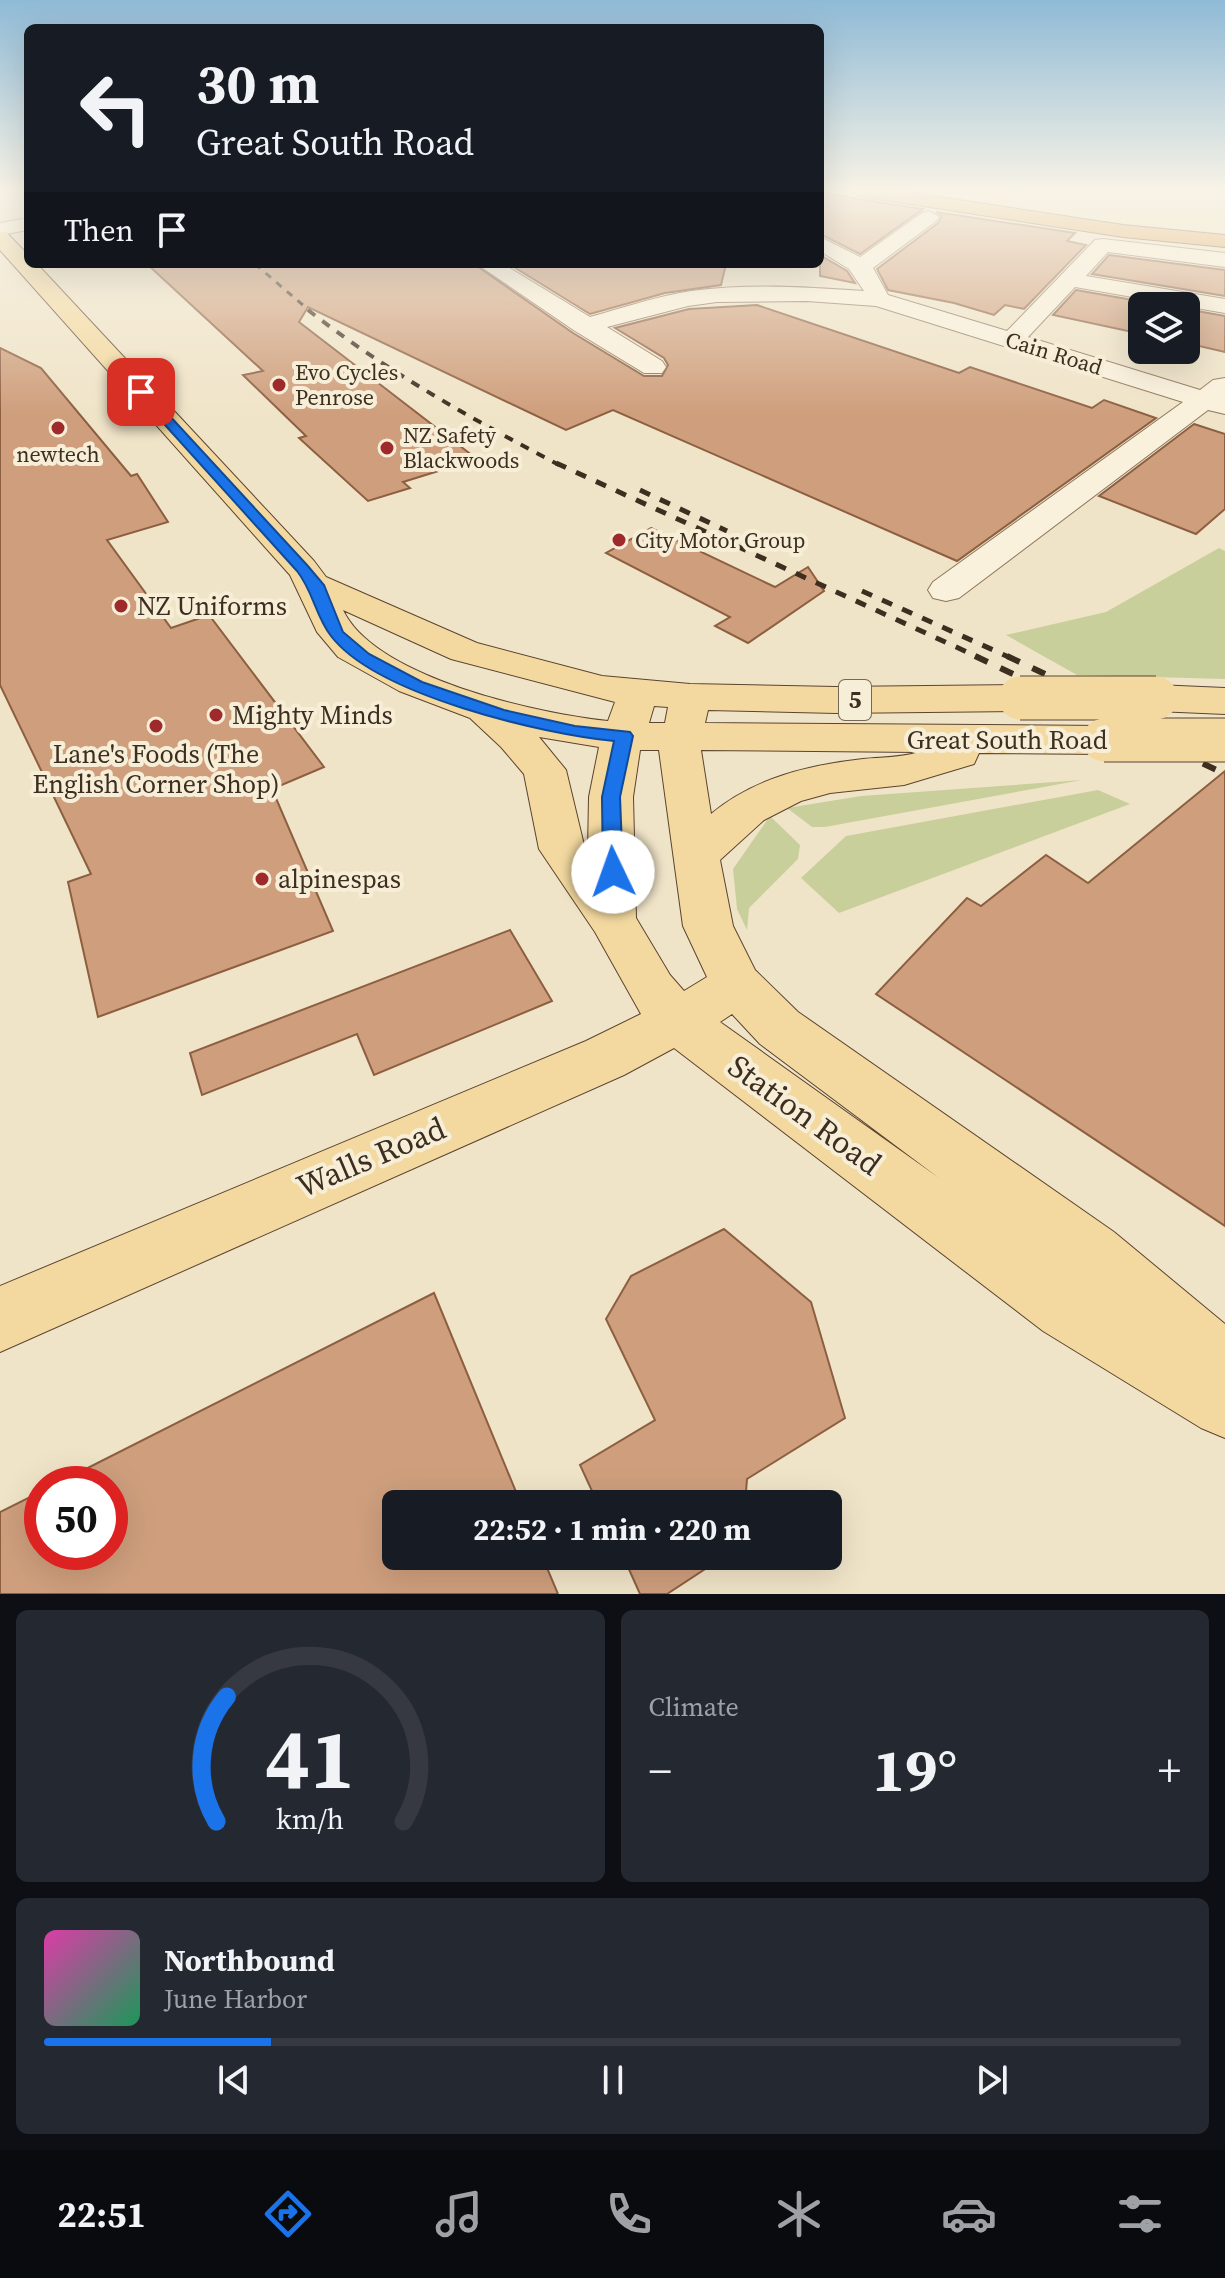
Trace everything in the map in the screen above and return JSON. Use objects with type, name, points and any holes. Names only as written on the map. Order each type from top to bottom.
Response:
[{"type":"main road","name":"Great South Road","points":[[28,268],[316,585],[337,634],[363,657],[416,685],[480,709],[575,732],[624,736],[1225,740]]},
{"type":"main road","name":"Great South Road","points":[[316,585],[464,651],[562,679],[638,693],[836,700],[1156,698],[1225,701]]},
{"type":"main road","name":"Station Road","points":[[638,693],[624,736],[611,797],[612,919],[652,990],[678,1021],[1066,1308],[1225,1404]]},
{"type":"main road","name":"Station Road","points":[[690,697],[679,754],[695,858],[708,926],[737,985],[779,1028],[1092,1254],[1225,1368]]},
{"type":"main road","points":[[480,709],[516,737],[545,770],[562,849],[612,919]]},
{"type":"main road","points":[[695,858],[747,807],[774,792],[814,780],[909,770],[1003,740]]},
{"type":"main road","name":"Walls Road","points":[[0,1319],[605,1058],[678,1021],[737,985]]},
{"type":"street","points":[[858,264],[874,283],[878,299]]},
{"type":"street","points":[[1012,340],[1084,264]]},
{"type":"street","points":[[494,268],[653,367]]},
{"type":"street","points":[[1072,280],[1225,306]]},
{"type":"street","name":"Cain Road","points":[[584,326],[687,299],[717,295],[807,294],[878,299],[1219,397]]},
{"type":"street","points":[[946,590],[1219,397]]},
{"type":"green space","points":[[1219,548],[1225,551],[1225,679],[1077,675],[1006,635],[1106,612]]},
{"type":"green space","points":[[1082,780],[825,827],[812,827],[787,808],[861,796]]},
{"type":"green space","points":[[1098,790],[1130,804],[839,913],[801,878],[846,836]]},
{"type":"green space","points":[[770,816],[800,845],[798,859],[749,908],[747,930],[737,909],[733,869]]},
{"type":"building","points":[[824,264],[836,264],[847,271],[855,283],[820,276],[820,268],[824,268]]},
{"type":"building","points":[[883,264],[1067,264],[1024,309],[1005,305],[994,315],[954,303],[888,290],[877,269]]},
{"type":"building","points":[[1101,264],[1182,264],[1225,270],[1225,296],[1092,274]]},
{"type":"building","points":[[151,268],[480,268],[573,333],[644,376],[662,376],[668,365],[664,358],[615,328],[689,309],[757,305],[959,373],[970,367],[1092,408],[1104,400],[1156,418],[957,561],[613,410],[566,430],[308,307],[299,322],[477,459],[403,482],[410,488],[368,501],[299,438],[306,436],[243,375],[263,371]]},
{"type":"building","points":[[515,268],[725,268],[721,285],[665,293],[590,314]]},
{"type":"building","points":[[1076,290],[1128,299],[1128,331],[1053,315]]},
{"type":"building","points":[[1200,312],[1225,316],[1225,352],[1200,346]]},
{"type":"building","points":[[0,348],[41,368],[131,476],[137,474],[168,522],[107,540],[171,628],[209,615],[324,767],[272,789],[333,931],[98,1017],[68,882],[91,874],[0,685]]},
{"type":"building","points":[[1194,424],[1225,434],[1225,509],[1196,534],[1099,496]]},
{"type":"building","points":[[651,528],[775,587],[808,567],[824,591],[748,643],[715,626],[730,617],[606,553]]},
{"type":"building","points":[[1225,771],[1225,1226],[876,994],[967,898],[981,906],[1046,855],[1088,883]]},
{"type":"building","points":[[510,930],[552,1001],[374,1075],[357,1034],[202,1095],[190,1053]]},
{"type":"building","points":[[724,1229],[811,1302],[845,1418],[747,1479],[746,1490],[592,1490],[580,1465],[655,1420],[606,1319],[631,1276]]},
{"type":"building","points":[[434,1293],[515,1490],[382,1490],[382,1570],[548,1570],[558,1594],[0,1594],[0,1512],[24,1500],[24,1570],[128,1570],[128,1466],[92,1466]]},
{"type":"building","points":[[629,1570],[704,1570],[667,1594],[640,1594]]},
{"type":"railway","points":[[260,268],[311,312]]},
{"type":"railway","points":[[308,310],[430,393],[559,465]]},
{"type":"railway","points":[[556,463],[980,658]]},
{"type":"railway","points":[[640,490],[727,531]]},
{"type":"railway","points":[[862,591],[1011,658]]},
{"type":"railway","points":[[975,656],[1225,774]]},
{"type":"railway","points":[[1007,656],[1225,759]]},
{"type":"place","name":"Evo Cycles Penrose","points":[[279,385]]},
{"type":"place","name":"newtech","points":[[58,428]]},
{"type":"place","name":"NZ Safety Blackwoods","points":[[387,448]]},
{"type":"place","name":"City Motor Group","points":[[619,540]]},
{"type":"place","name":"NZ Uniforms","points":[[121,606]]},
{"type":"place","name":"Mighty Minds","points":[[216,715]]},
{"type":"place","name":"Lane's Foods (The English Corner Shop)","points":[[156,726]]},
{"type":"place","name":"alpinespas","points":[[262,879]]},
{"type":"route","points":[[141,392],[302,568],[316,585],[337,634],[363,657],[416,685],[500,715],[575,732],[624,736],[611,797],[613,872]]}]
